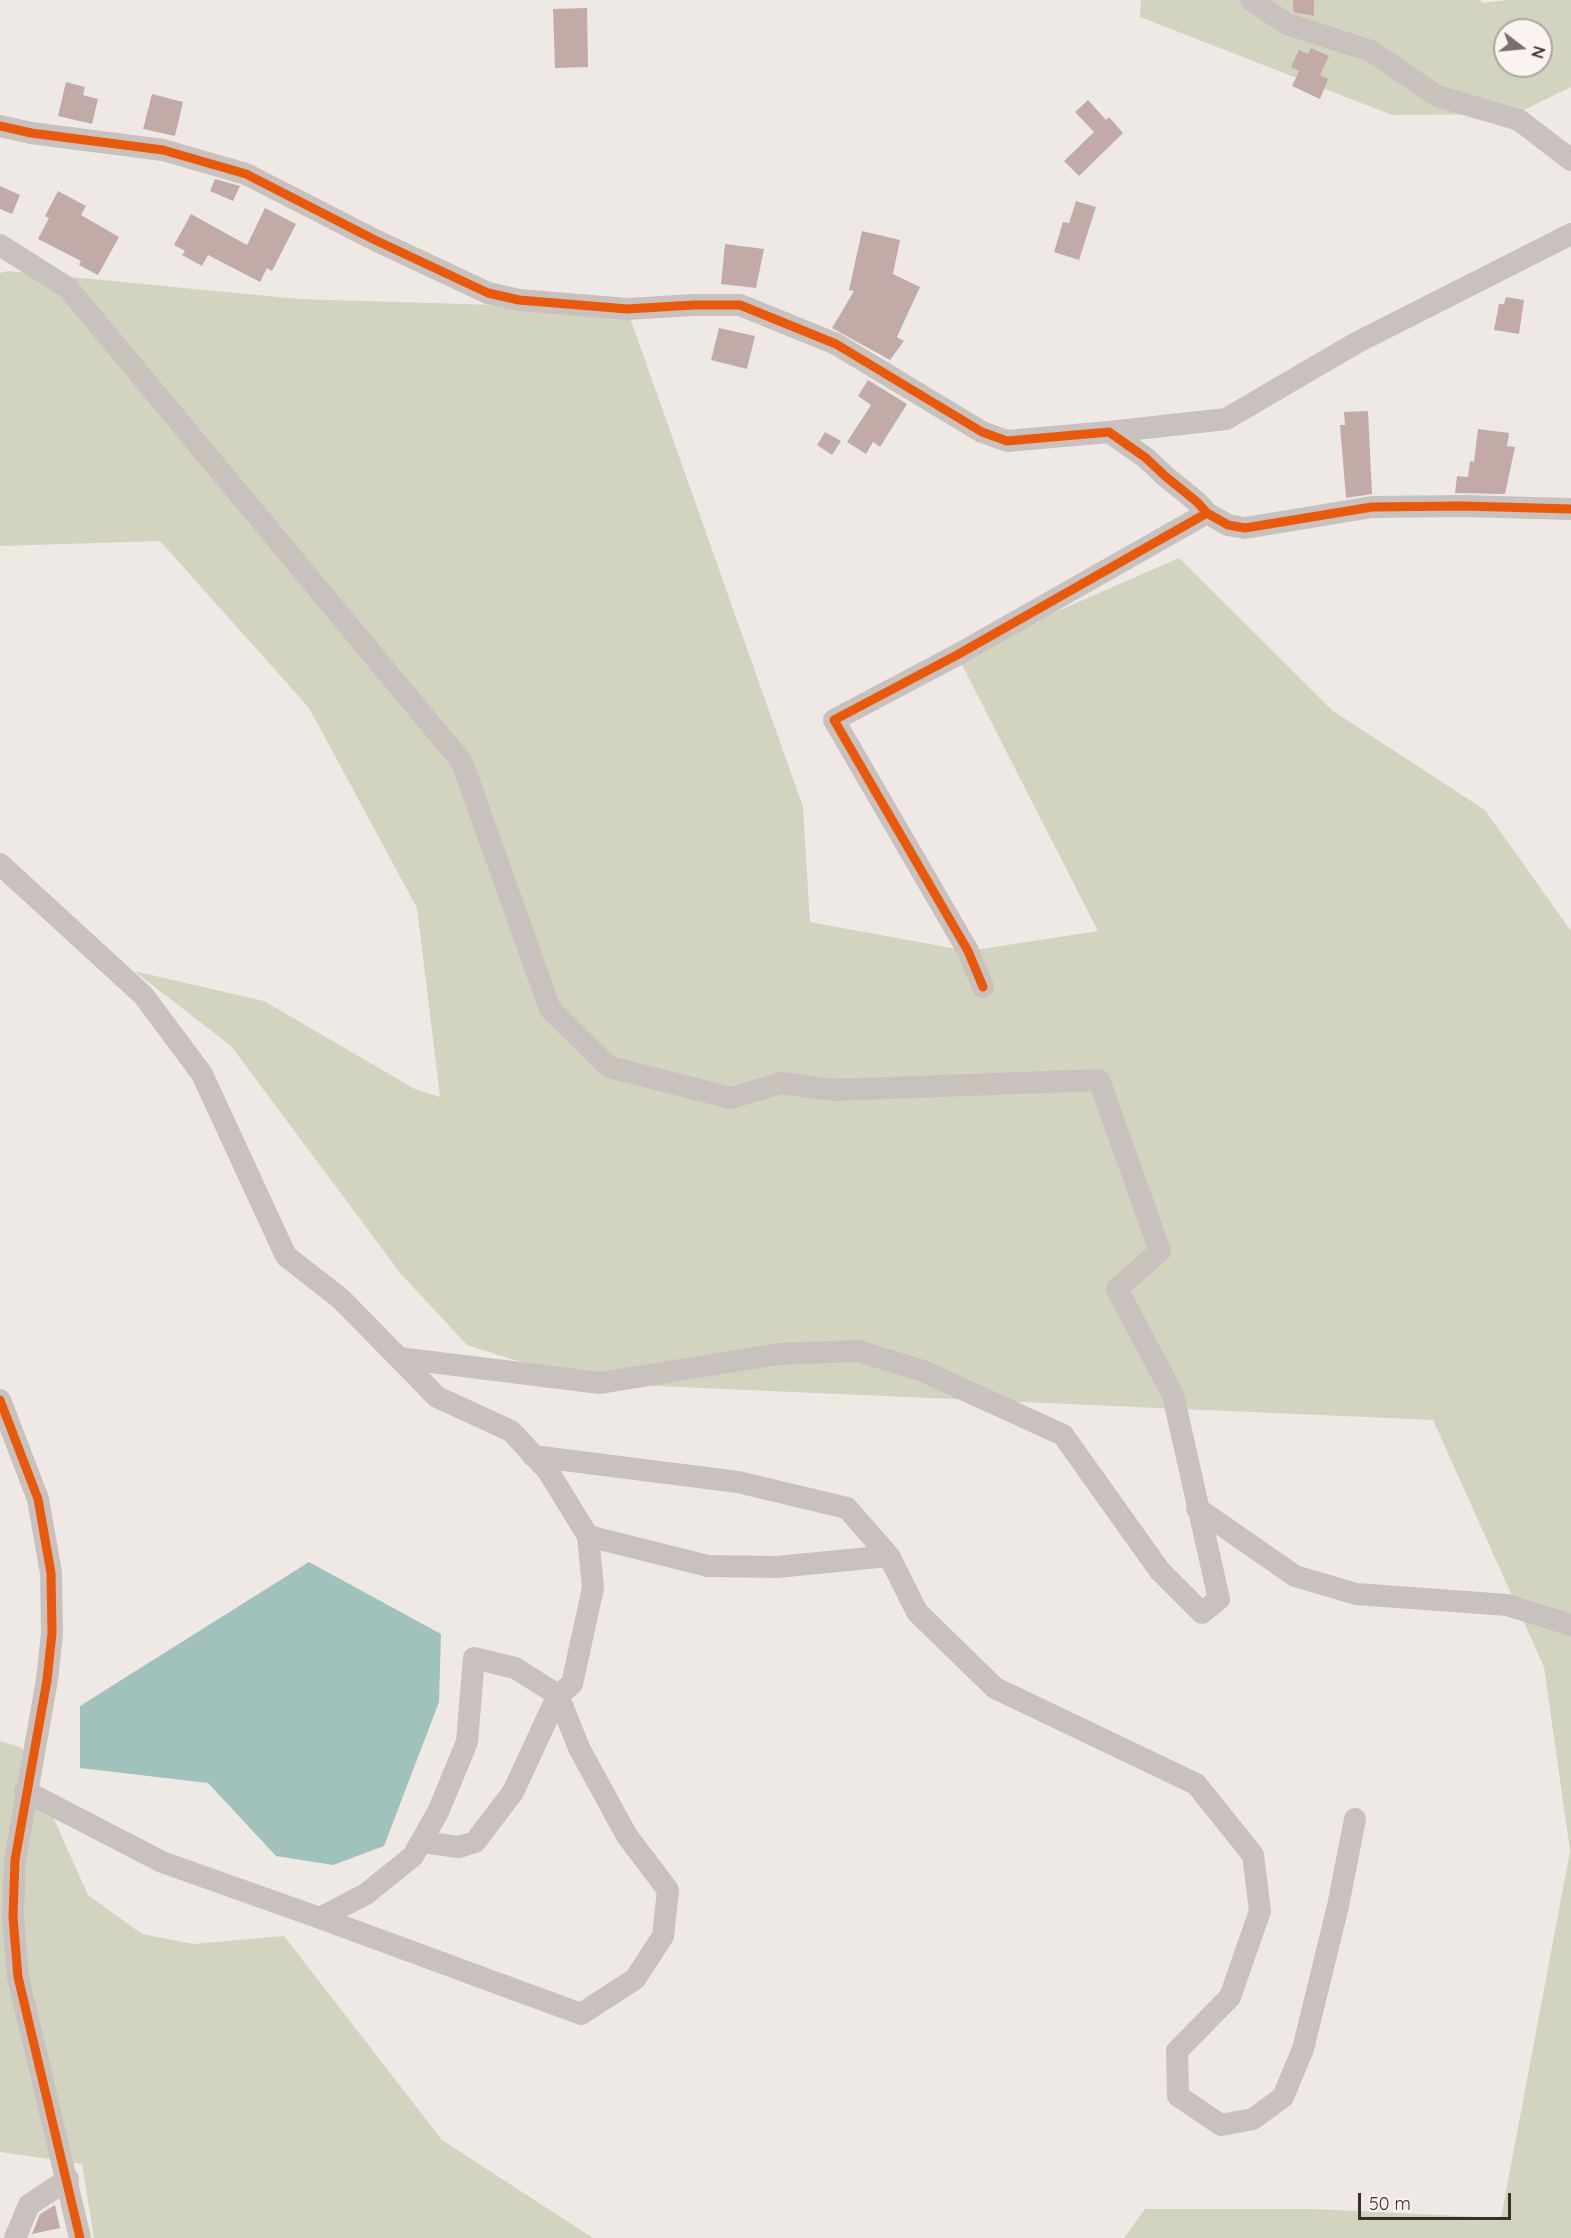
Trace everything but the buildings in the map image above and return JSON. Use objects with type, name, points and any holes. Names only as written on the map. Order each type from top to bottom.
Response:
[{"type":"street","points":[[1251,0],[1287,24],[1371,51],[1437,96],[1519,120],[1571,160]]},
{"type":"street","points":[[0,126],[31,133],[163,150],[246,174],[375,240],[488,293],[519,300],[627,309],[740,305],[836,344],[982,432],[1007,441],[1226,419],[1356,343],[1571,234]]},
{"type":"street","points":[[0,245],[68,288],[462,762],[550,1009],[609,1067],[730,1098],[781,1083],[835,1090],[1099,1080],[1160,1251],[1117,1289],[1173,1395],[1218,1599],[1202,1613],[1160,1571],[1063,1435],[923,1371],[858,1351],[778,1354],[600,1383],[399,1358]]},
{"type":"street","points":[[1109,432],[1146,458],[1207,513],[1228,525],[1245,528],[1372,507],[1462,506],[1571,509]]},
{"type":"street","points":[[983,987],[968,951],[834,720],[957,655],[1207,513]]},
{"type":"street","points":[[0,864],[143,995],[202,1074],[286,1256],[341,1299],[437,1397],[511,1431],[548,1471],[588,1536],[593,1588],[572,1684],[558,1695],[513,1792],[475,1842],[459,1847],[421,1842]]},
{"type":"street","points":[[0,1400],[38,1499],[51,1573],[51,1644],[47,1680],[25,1791],[14,1872],[13,1917],[18,1977],[68,2179],[80,2238]]},
{"type":"street","points":[[533,1455],[738,1482],[847,1508],[889,1556],[917,1612],[995,1688],[1196,1784],[1253,1855],[1260,1911],[1230,1997],[1177,2050],[1178,2096],[1221,2126],[1253,2119],[1283,2097],[1303,2049],[1338,1906],[1355,1819]]},
{"type":"street","points":[[1197,1508],[1295,1576],[1356,1594],[1508,1605],[1571,1625]]},
{"type":"street","points":[[588,1536],[708,1566],[777,1567],[889,1556]]},
{"type":"street","points":[[25,1791],[162,1862],[581,2014],[635,1979],[663,1936],[668,1890],[627,1836],[579,1748],[558,1695],[515,1668],[474,1658],[467,1742],[438,1812],[413,1856],[366,1894],[320,1918]]},
{"type":"street","points":[[15,2238],[29,2205],[68,2179]]},
{"type":"green space","points":[[1141,0],[1480,0],[1483,3],[1506,0],[1571,0],[1571,87],[1516,114],[1392,115],[1140,17]]},
{"type":"green space","points":[[8,271],[299,299],[627,309],[803,807],[810,922],[968,951],[1098,931],[957,655],[1179,558],[1333,711],[1485,810],[1571,931],[1571,2238],[1124,2238],[1145,2209],[1314,2209],[1501,2218],[1570,1851],[1544,1667],[1433,1420],[587,1383],[467,1345],[401,1274],[231,1046],[134,971],[264,1001],[415,1089],[440,1097],[417,908],[309,708],[160,541],[0,546],[0,273]]},
{"type":"green space","points":[[0,1741],[22,1748],[88,1895],[142,1934],[193,1944],[284,1936],[442,2140],[593,2238],[94,2238],[82,2164],[0,2152]]},
{"type":"water","points":[[309,1562],[441,1634],[439,1702],[384,1846],[333,1865],[276,1856],[208,1783],[80,1768],[80,1706]]},
{"type":"cycle path","points":[[0,126],[31,133],[163,150],[246,174],[375,240],[488,293],[519,300],[627,309],[740,305],[836,344],[982,432],[1007,441],[1109,432],[1146,458],[1207,513],[1228,525],[1245,528],[1372,507],[1463,506],[1571,509]]},
{"type":"cycle path","points":[[983,987],[968,951],[834,720],[957,655],[1207,513]]},
{"type":"cycle path","points":[[0,1400],[38,1499],[51,1573],[52,1633],[47,1680],[15,1860],[13,1917],[18,1977],[80,2238]]}]
